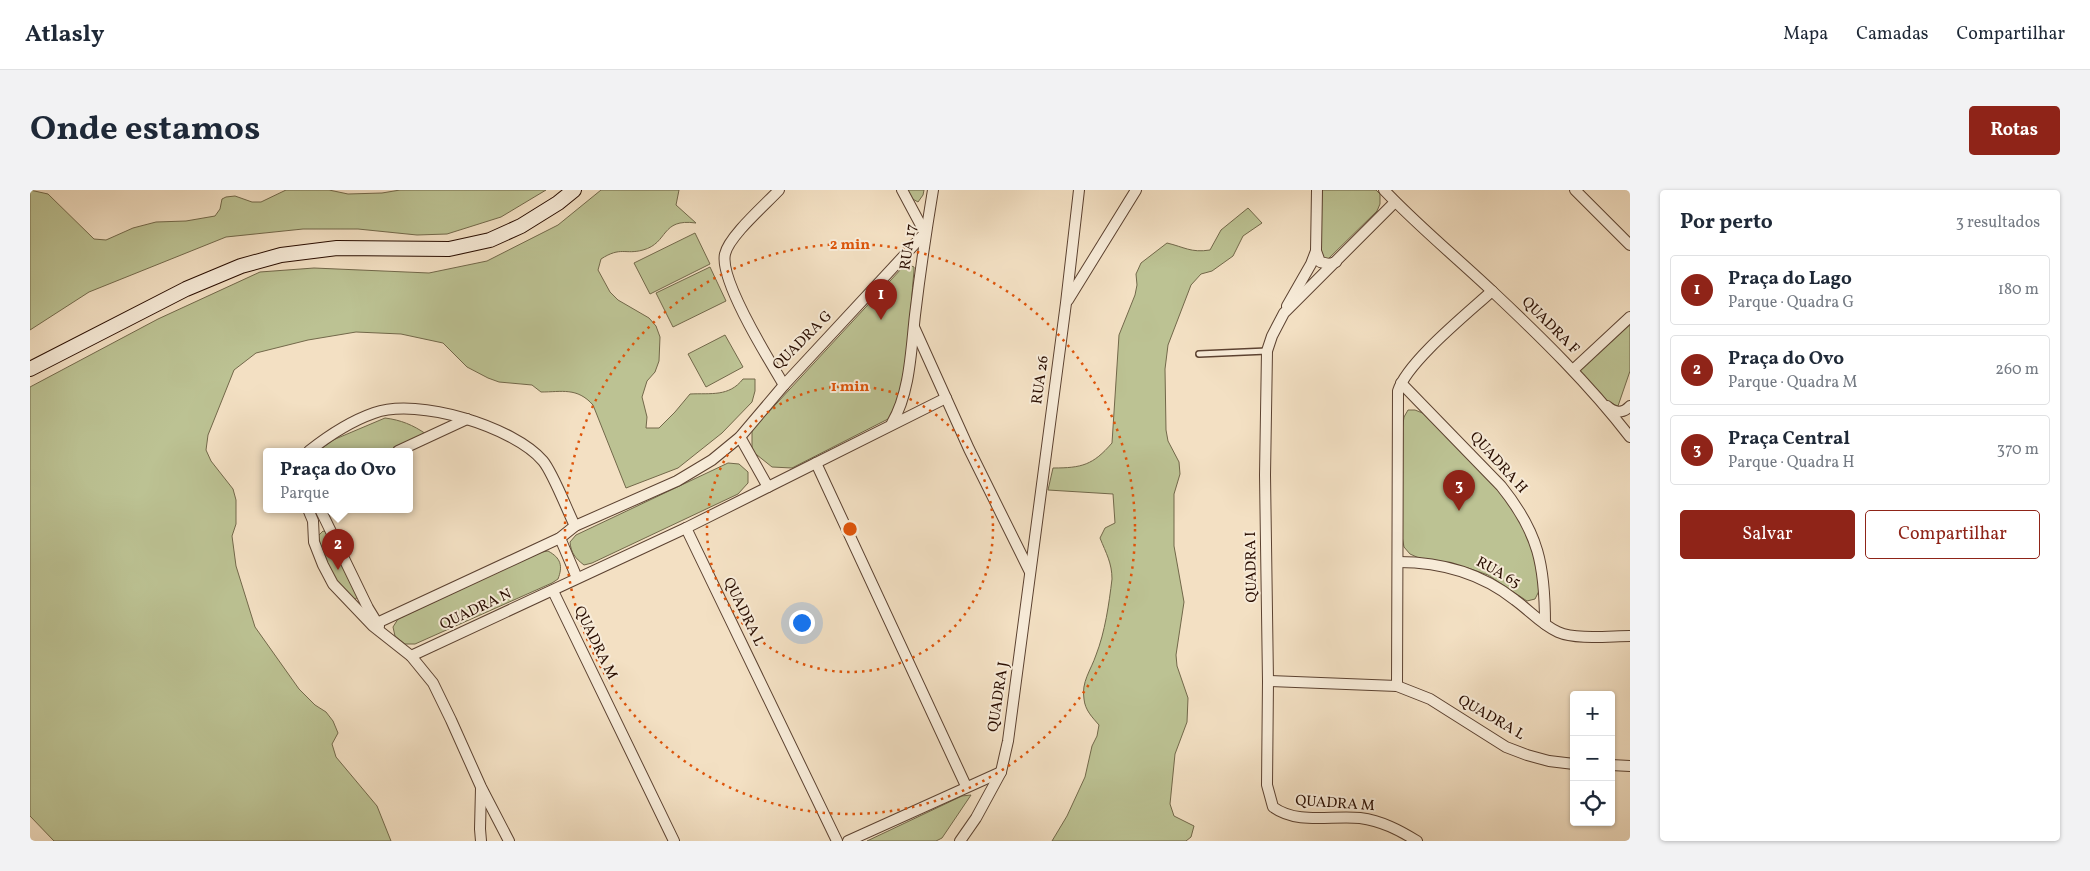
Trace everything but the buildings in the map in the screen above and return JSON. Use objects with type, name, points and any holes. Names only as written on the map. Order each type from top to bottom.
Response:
[{"type":"street","points":[[30,369],[186,289],[241,266],[281,255],[337,248],[448,249],[490,240],[521,226],[558,204],[574,190]]},
{"type":"street","name":"QUADRA G","points":[[779,190],[738,232],[725,254],[724,266],[731,286],[784,385],[925,234]]},
{"type":"street","points":[[902,190],[925,234]]},
{"type":"street","name":"RUA 17","points":[[892,424],[901,405],[911,362],[925,234],[932,190]]},
{"type":"street","name":"RUA 26","points":[[1030,573],[1079,190]]},
{"type":"street","points":[[1066,303],[1136,190]]},
{"type":"street","points":[[1284,313],[1311,264],[1316,250],[1317,190]]},
{"type":"street","points":[[1268,681],[1397,686],[1397,401],[1401,383],[1416,363],[1492,291],[1384,190]]},
{"type":"street","points":[[1575,190],[1630,245]]},
{"type":"street","name":"QUADRA I","points":[[1268,681],[1267,351],[1272,336],[1284,313],[1395,202]]},
{"type":"street","points":[[1316,250],[1320,262],[1328,264],[1336,262]]},
{"type":"street","name":"QUADRA F","points":[[1492,291],[1573,370],[1630,317]]},
{"type":"street","points":[[914,327],[969,449],[1030,573]]},
{"type":"street","points":[[1573,370],[1604,403],[1630,437]]},
{"type":"street","name":"QUADRA H","points":[[1401,383],[1501,486],[1514,502],[1526,522],[1536,543],[1542,565],[1545,587],[1545,624]]},
{"type":"street","points":[[377,623],[560,538],[574,526],[677,481],[712,460],[740,437],[784,385]]},
{"type":"street","points":[[553,591],[686,528],[946,398]]},
{"type":"street","points":[[1604,403],[1614,411],[1620,412],[1630,406]]},
{"type":"street","points":[[313,448],[326,438],[375,412],[414,408],[444,412],[503,434],[530,448],[545,463],[574,526]]},
{"type":"street","points":[[404,448],[467,419]]},
{"type":"street","points":[[740,437],[768,487]]},
{"type":"street","points":[[816,462],[966,786]]},
{"type":"street","points":[[310,513],[313,520],[314,542],[323,566],[333,584],[354,608],[390,641],[411,656],[433,683],[452,720],[481,787],[509,841]]},
{"type":"street","points":[[322,513],[356,584],[377,623],[390,641]]},
{"type":"street","name":"QUADRA L","points":[[686,528],[837,841]]},
{"type":"street","points":[[560,538],[577,578]]},
{"type":"street","name":"RUA 65","points":[[1398,562],[1440,566],[1481,577],[1500,588],[1545,624]]},
{"type":"street","name":"QUADRA J","points":[[1001,772],[1018,674],[1030,573]]},
{"type":"street","name":"QUADRA M","points":[[553,591],[674,841]]},
{"type":"street","name":"QUADRA N","points":[[411,656],[553,591]]},
{"type":"street","points":[[1545,624],[1558,632],[1570,635],[1630,636]]},
{"type":"street","name":"QUADRA M","points":[[1268,681],[1267,785],[1273,807],[1282,814],[1295,817],[1359,818],[1377,821],[1405,837],[1417,841]]},
{"type":"street","name":"QUADRA L","points":[[1397,686],[1430,699],[1506,747],[1550,761],[1570,764]]},
{"type":"street","points":[[1615,765],[1630,766]]},
{"type":"street","points":[[848,841],[966,786],[1001,772]]},
{"type":"street","points":[[960,841],[976,818],[1001,772]]},
{"type":"street","points":[[481,787],[481,841]]},
{"type":"lane","points":[[1199,354],[1267,351]]},
{"type":"green space","points":[[30,190],[48,194],[94,239],[106,240],[133,228],[156,222],[186,221],[215,216],[220,209],[222,199],[226,197],[235,196],[252,202],[261,202],[286,190],[329,190],[348,194],[382,193],[400,190],[546,190],[501,217],[447,234],[417,235],[358,229],[303,229],[226,237],[89,292],[30,330]]},
{"type":"green space","points":[[601,190],[679,190],[676,205],[696,223],[684,222],[676,224],[651,247],[643,250],[618,252],[608,255],[601,259],[598,270],[610,292],[618,300],[649,318],[656,326],[660,337],[659,361],[655,372],[647,381],[642,397],[647,417],[646,428],[659,428],[690,394],[719,393],[732,389],[743,379],[755,379],[755,391],[752,402],[722,433],[678,468],[626,488],[593,405],[587,399],[575,393],[562,391],[541,392],[532,385],[499,382],[467,367],[443,343],[401,334],[356,332],[308,340],[256,353],[234,370],[208,435],[206,450],[211,461],[233,489],[236,500],[236,524],[232,536],[236,566],[255,627],[299,689],[315,705],[326,712],[333,721],[338,733],[332,744],[336,757],[377,806],[391,841],[54,841],[30,816],[30,387],[158,319],[260,272],[314,268],[429,273],[487,261],[558,225]]},
{"type":"green space","points":[[907,190],[924,190],[918,202],[911,198]]},
{"type":"green space","points":[[1319,190],[1376,190],[1380,194],[1380,204],[1377,211],[1326,261],[1323,260],[1318,249]]},
{"type":"green space","points":[[1248,208],[1262,223],[1243,236],[1233,256],[1212,271],[1201,274],[1191,285],[1168,345],[1165,369],[1166,430],[1168,441],[1179,462],[1180,474],[1174,494],[1174,546],[1184,602],[1176,655],[1177,666],[1188,698],[1187,722],[1175,754],[1170,804],[1174,816],[1194,826],[1191,837],[1186,841],[1052,841],[1067,816],[1085,777],[1092,746],[1097,736],[1099,725],[1086,707],[1083,693],[1087,676],[1102,637],[1112,579],[1110,563],[1100,538],[1105,528],[1115,523],[1113,494],[1048,490],[1053,468],[1086,464],[1093,461],[1112,443],[1119,335],[1135,295],[1137,285],[1136,274],[1141,263],[1167,243],[1193,250],[1210,250],[1221,230]]},
{"type":"green space","points":[[695,233],[710,264],[650,294],[634,263]]},
{"type":"green space","points":[[909,265],[914,267],[914,271],[907,347],[901,386],[890,418],[792,468],[772,467],[752,451],[752,430],[902,268]]},
{"type":"green space","points":[[710,267],[726,301],[673,327],[656,293]]},
{"type":"green space","points":[[1630,321],[1630,371],[1618,406],[1608,402],[1578,370]]},
{"type":"green space","points":[[725,335],[743,367],[706,387],[688,354]]},
{"type":"green space","points":[[1408,410],[1415,410],[1425,414],[1508,499],[1533,548],[1540,589],[1535,599],[1527,601],[1488,575],[1468,568],[1419,558],[1410,554],[1404,547],[1402,536],[1402,431],[1404,417]]},
{"type":"green space","points":[[385,418],[407,423],[426,434],[395,448],[322,448],[333,440]]},
{"type":"green space","points":[[728,463],[739,464],[748,472],[748,483],[738,494],[592,563],[584,565],[574,555],[570,542],[576,535]]},
{"type":"green space","points":[[323,531],[329,533],[358,597],[354,600],[333,578],[317,537]]},
{"type":"green space","points":[[548,551],[556,556],[560,563],[558,579],[552,583],[415,644],[405,644],[395,636],[393,627],[398,619],[515,564]]},
{"type":"green space","points":[[971,795],[942,838],[936,841],[867,841],[962,796]]},
{"type":"place","name":"Praça do Lago","points":[[881,320]]},
{"type":"place","name":"Praça Central","points":[[1459,511]]},
{"type":"place","name":"Praça do Ovo","points":[[338,570]]}]
